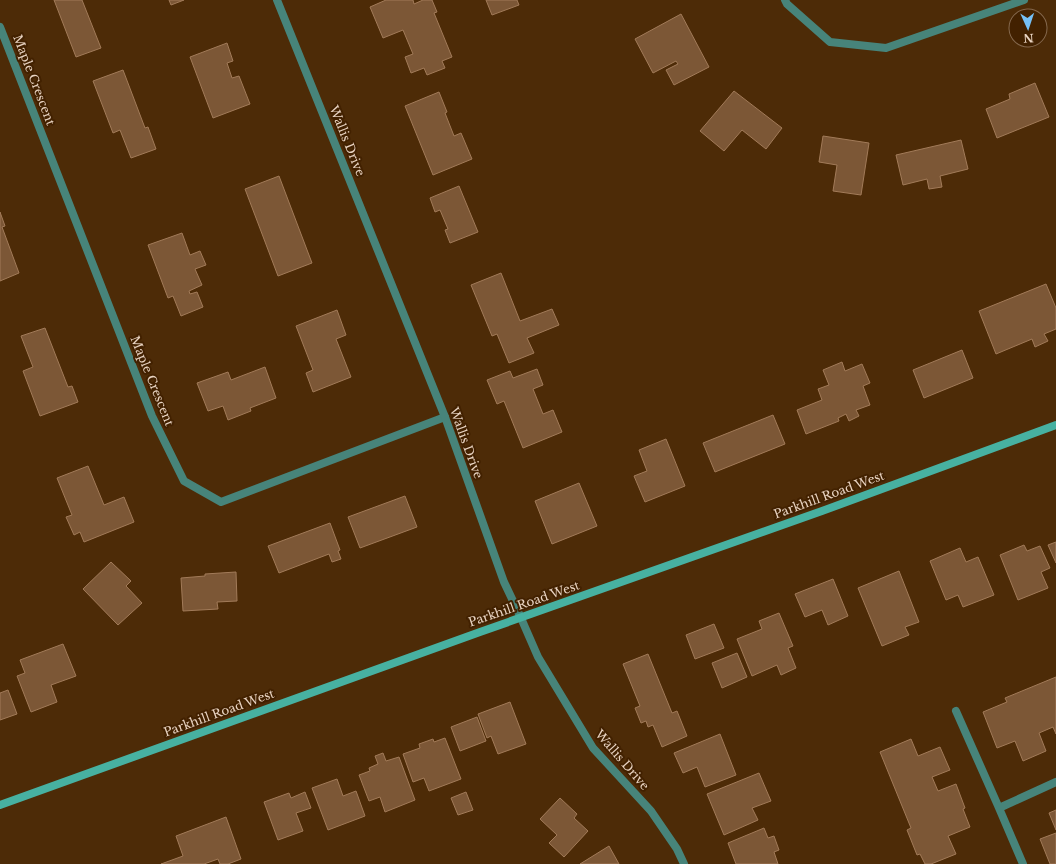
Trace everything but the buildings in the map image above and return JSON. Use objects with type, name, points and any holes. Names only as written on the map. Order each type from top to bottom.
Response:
[{"type":"main road","name":"Parkhill Road West","points":[[0,806],[480,632],[822,511],[1056,425]]},
{"type":"street","name":"Wallis Drive","points":[[277,0],[445,417],[504,582],[538,657],[592,748],[651,811],[677,849],[684,864]]},
{"type":"street","points":[[785,0],[787,4],[830,42],[886,48],[1024,0]]},
{"type":"street","name":"Maple Crescent","points":[[0,27],[152,416],[184,481],[221,502],[445,417]]},
{"type":"street","points":[[956,711],[1023,864]]},
{"type":"street","points":[[999,808],[1056,782]]}]
